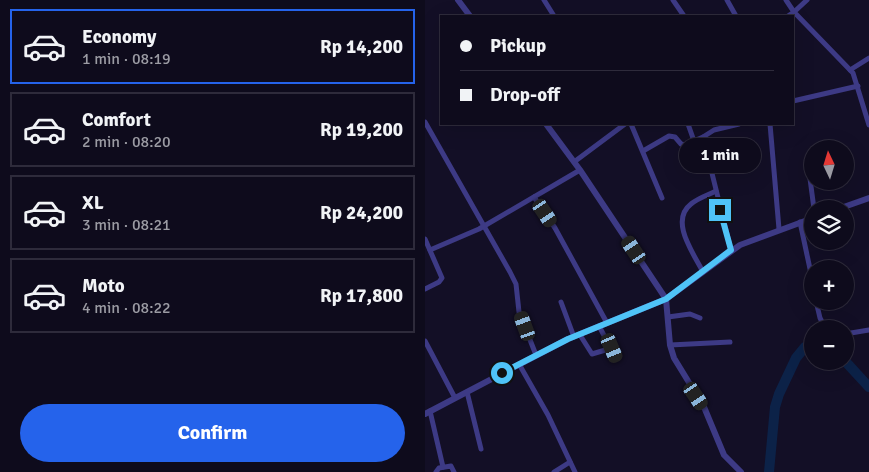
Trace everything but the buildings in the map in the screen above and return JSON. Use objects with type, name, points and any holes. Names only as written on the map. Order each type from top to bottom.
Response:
[{"type":"street","points":[[458,0],[468,15]]},
{"type":"street","points":[[544,0],[553,15]]},
{"type":"street","points":[[673,0],[683,15]]},
{"type":"street","points":[[727,0],[735,15]]},
{"type":"street","points":[[786,0],[794,12],[850,70],[858,86],[869,125]]},
{"type":"street","points":[[789,15],[807,0]]},
{"type":"street","points":[[850,70],[869,58]]},
{"type":"street","points":[[794,101],[858,86]]},
{"type":"street","points":[[425,122],[516,284],[519,312],[536,355]]},
{"type":"street","points":[[547,125],[580,170],[666,299],[670,345],[677,365],[707,412],[724,455],[741,472]]},
{"type":"street","points":[[631,125],[662,198]]},
{"type":"street","points":[[689,125],[694,141]]},
{"type":"street","points":[[643,151],[669,136],[675,137],[683,145],[725,125]]},
{"type":"street","points":[[770,125],[779,229]]},
{"type":"street","points":[[574,162],[615,126]]},
{"type":"street","points":[[703,136],[731,250]]},
{"type":"street","points":[[708,161],[752,149]]},
{"type":"street","points":[[430,250],[485,226],[580,170]]},
{"type":"street","points":[[703,272],[683,232],[683,220],[686,209],[691,203],[716,192]]},
{"type":"street","points":[[534,197],[555,228],[607,323]]},
{"type":"street","points":[[854,203],[869,198]]},
{"type":"street","points":[[443,467],[428,412],[536,355],[599,326],[666,299],[731,250],[752,239],[804,221]]},
{"type":"street","points":[[800,222],[808,260]]},
{"type":"street","points":[[425,239],[442,278],[439,282],[425,289]]},
{"type":"street","points":[[561,302],[577,336],[592,354],[612,348]]},
{"type":"street","points":[[668,317],[690,314],[700,318]]},
{"type":"street","points":[[599,326],[616,358]]},
{"type":"street","points":[[854,332],[869,330]]},
{"type":"street","points":[[425,341],[455,398]]},
{"type":"street","points":[[670,345],[730,342]]},
{"type":"street","points":[[519,364],[548,415],[575,472]]},
{"type":"street","points":[[467,392],[481,449]]},
{"type":"street","points":[[554,472],[570,462]]},
{"type":"street","points":[[436,472],[443,467],[451,466],[454,472]]},
{"type":"waterway","points":[[769,472],[775,407],[796,358],[804,348]]},
{"type":"waterway","points":[[853,370],[869,387]]},
{"type":"route","points":[[502,373],[568,339],[666,299],[703,272],[731,250],[720,210]]}]
